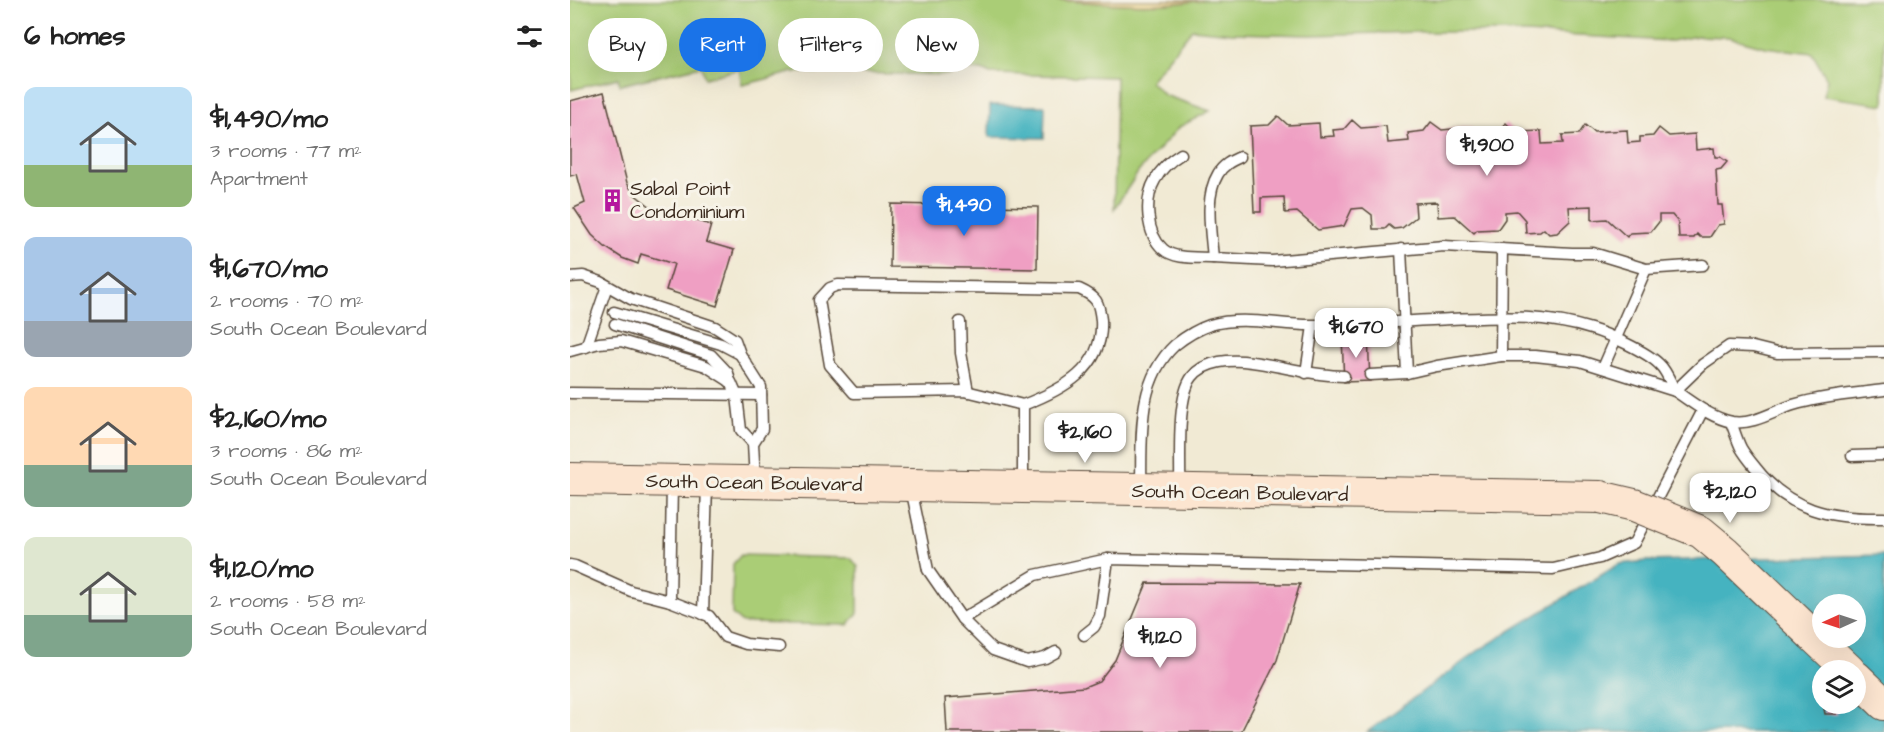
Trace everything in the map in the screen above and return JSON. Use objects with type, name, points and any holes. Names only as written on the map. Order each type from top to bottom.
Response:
[{"type":"main road","name":"South Ocean Boulevard","points":[[570,479],[1599,497],[1634,505],[1701,532],[1838,660]]},
{"type":"main road","points":[[1866,687],[1884,704]]},
{"type":"lane","points":[[1181,154],[1172,160],[1154,181],[1149,197],[1149,218],[1153,234],[1163,249],[1175,255],[1272,261],[1444,246],[1593,253],[1646,268],[1703,265]]},
{"type":"lane","points":[[1213,258],[1210,225],[1212,188],[1218,174],[1227,163],[1240,157]]},
{"type":"lane","points":[[1401,249],[1407,373]]},
{"type":"lane","points":[[1501,356],[1502,249]]},
{"type":"lane","points":[[1603,368],[1646,268]]},
{"type":"lane","points":[[570,277],[583,276],[631,299],[716,327],[735,340],[740,354],[761,387],[762,429],[753,442],[755,482]]},
{"type":"lane","points":[[838,285],[1079,289],[1092,295],[1100,306],[1101,327],[1096,353],[1081,373],[1056,392],[1023,405],[968,392],[854,393],[830,365],[819,300],[830,288],[838,285]]},
{"type":"lane","points":[[586,347],[608,286]]},
{"type":"lane","points":[[614,312],[721,344],[740,354]]},
{"type":"lane","points":[[1141,490],[1142,422],[1147,390],[1160,365],[1174,347],[1190,334],[1210,325],[1238,321],[1313,326],[1522,316],[1558,321],[1592,329],[1616,339],[1660,364],[1676,391]]},
{"type":"lane","points":[[960,322],[961,353],[968,392]]},
{"type":"lane","points":[[615,324],[711,355],[728,373],[737,396],[741,430],[753,442]]},
{"type":"lane","points":[[1306,373],[1313,326]]},
{"type":"lane","points":[[570,351],[599,343],[621,341],[706,366],[730,382]]},
{"type":"lane","points":[[1676,391],[1704,364],[1729,346],[1753,347],[1777,353],[1884,352]]},
{"type":"lane","points":[[1370,375],[1407,373],[1501,356],[1535,356],[1580,361],[1676,391],[1703,410],[1731,422],[1765,417],[1792,405],[1827,397],[1884,390]]},
{"type":"lane","points":[[1180,490],[1181,420],[1185,394],[1192,377],[1210,364],[1230,361],[1252,362],[1306,373],[1344,376]]},
{"type":"lane","points":[[570,393],[761,395]]},
{"type":"lane","points":[[1023,405],[1023,488]]},
{"type":"lane","points":[[962,619],[1035,575],[1108,559],[1553,569],[1600,558],[1634,543],[1703,410]]},
{"type":"lane","points":[[1731,422],[1742,449],[1768,484],[1795,503],[1821,514],[1854,518],[1884,518]]},
{"type":"lane","points":[[1852,456],[1884,455]]},
{"type":"lane","points":[[670,601],[673,481]]},
{"type":"lane","points":[[704,614],[708,481]]},
{"type":"lane","points":[[910,485],[928,570],[962,619],[993,650],[1027,662],[1045,658],[1056,652]]},
{"type":"lane","points":[[1084,635],[1094,627],[1100,616],[1108,559]]},
{"type":"lane","points":[[570,565],[631,591],[670,601],[709,616],[725,637],[746,644],[779,647]]},
{"type":"green space","points":[[570,0],[1047,0],[1164,4],[1202,0],[1884,0],[1884,105],[1823,96],[1827,79],[1812,53],[1765,47],[1729,37],[1697,36],[1671,41],[1505,32],[1310,35],[1232,33],[1192,29],[1150,81],[1164,95],[1210,111],[1179,127],[1139,171],[1114,209],[1116,77],[990,74],[979,70],[979,18],[895,18],[895,72],[950,72],[950,75],[794,72],[742,85],[740,72],[766,72],[766,18],[679,18],[679,71],[620,85],[618,78],[571,90]]},
{"type":"green space","points":[[703,72],[728,72],[705,78]]},
{"type":"green space","points":[[741,555],[851,558],[858,567],[858,613],[848,625],[742,623],[732,614],[733,564]]},
{"type":"sand","points":[[1047,0],[1202,0],[1144,4]]},
{"type":"water","points":[[990,105],[1045,106],[1044,138],[989,137]]},
{"type":"water","points":[[1884,555],[1884,732],[1367,732],[1479,650],[1619,564],[1646,561]]},
{"type":"building","name":"Sabal Point Condominium","points":[[604,92],[627,183],[634,194],[651,207],[711,225],[706,242],[734,250],[717,306],[666,290],[674,264],[641,254],[638,264],[622,258],[592,235],[574,208],[585,203],[577,174],[570,176],[570,101]]},
{"type":"building","points":[[1278,116],[1288,125],[1319,123],[1320,137],[1334,136],[1333,130],[1344,129],[1352,120],[1361,128],[1386,126],[1388,143],[1409,141],[1408,133],[1424,131],[1431,122],[1442,130],[1472,127],[1473,141],[1487,140],[1486,134],[1497,133],[1506,123],[1515,132],[1541,131],[1542,144],[1563,143],[1562,135],[1579,134],[1585,125],[1594,132],[1627,130],[1628,143],[1640,142],[1640,137],[1653,136],[1659,128],[1669,136],[1695,134],[1696,150],[1714,148],[1715,157],[1720,157],[1727,162],[1721,169],[1716,170],[1718,205],[1722,205],[1724,224],[1718,225],[1710,237],[1700,237],[1697,234],[1694,238],[1679,238],[1678,222],[1672,215],[1659,215],[1659,222],[1651,232],[1630,233],[1627,237],[1607,219],[1592,220],[1592,206],[1569,207],[1570,221],[1557,233],[1549,234],[1544,229],[1540,232],[1526,233],[1525,220],[1517,211],[1505,212],[1505,219],[1498,229],[1477,230],[1474,233],[1455,216],[1438,217],[1437,202],[1415,203],[1416,217],[1402,228],[1394,229],[1389,225],[1385,229],[1373,229],[1372,215],[1363,208],[1352,209],[1344,226],[1318,230],[1297,212],[1285,213],[1284,197],[1261,198],[1261,212],[1254,212],[1250,126],[1269,125]]},
{"type":"building","points":[[891,204],[1038,207],[1037,269],[890,267]]},
{"type":"building","points":[[1368,336],[1370,381],[1344,382],[1342,337]]},
{"type":"building","points":[[1147,583],[1300,584],[1277,660],[1241,732],[947,732],[945,698],[1084,687],[1099,681],[1115,660]]},
{"type":"place","name":"Sabal Point Condominium","points":[[612,200]]}]
